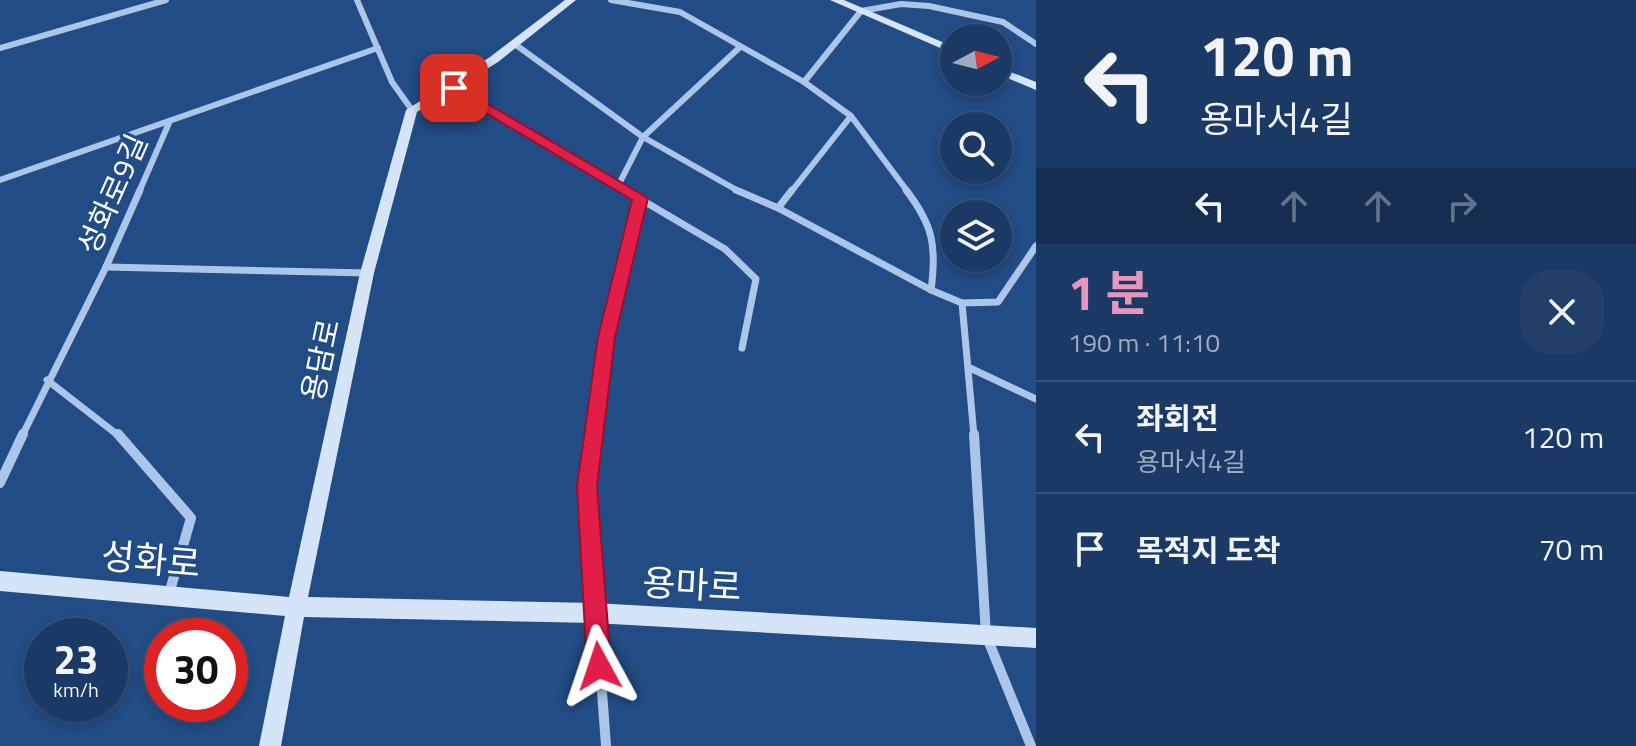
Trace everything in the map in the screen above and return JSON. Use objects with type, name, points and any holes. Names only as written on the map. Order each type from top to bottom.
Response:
[{"type":"street","points":[[0,48],[166,0]]},
{"type":"street","points":[[357,0],[392,82],[412,110],[454,88],[516,45],[571,0]]},
{"type":"street","points":[[611,0],[680,12],[804,82],[851,116],[926,216],[935,260],[931,290]]},
{"type":"street","points":[[835,0],[940,45]]},
{"type":"street","points":[[804,82],[861,11],[901,4],[928,3],[1003,22],[1036,44]]},
{"type":"street","points":[[516,45],[643,137],[738,191],[778,208],[931,290],[962,303],[998,302],[1036,246]]},
{"type":"street","name":"성화로9길","points":[[0,483],[47,380],[106,267],[169,123],[378,48]]},
{"type":"street","points":[[619,184],[643,137],[739,48]]},
{"type":"street","points":[[1012,76],[1036,86]]},
{"type":"street","points":[[454,88],[725,249],[756,279],[742,348]]},
{"type":"street","name":"용담로","points":[[270,746],[296,607],[367,273],[412,110]]},
{"type":"street","points":[[778,208],[851,116]]},
{"type":"street","points":[[0,180],[169,123]]},
{"type":"street","points":[[606,746],[587,486],[607,337],[640,198]]},
{"type":"street","points":[[106,267],[367,273]]},
{"type":"street","points":[[962,303],[970,368],[986,635],[1031,746]]},
{"type":"street","points":[[970,368],[1036,399]]},
{"type":"street","points":[[47,380],[112,427],[191,518],[169,594]]},
{"type":"street","name":"성화로","points":[[0,581],[296,607]]},
{"type":"street","name":"용마로","points":[[296,607],[594,613],[1036,638]]},
{"type":"route","points":[[454,88],[640,198],[607,337],[587,486],[599,666]]}]
